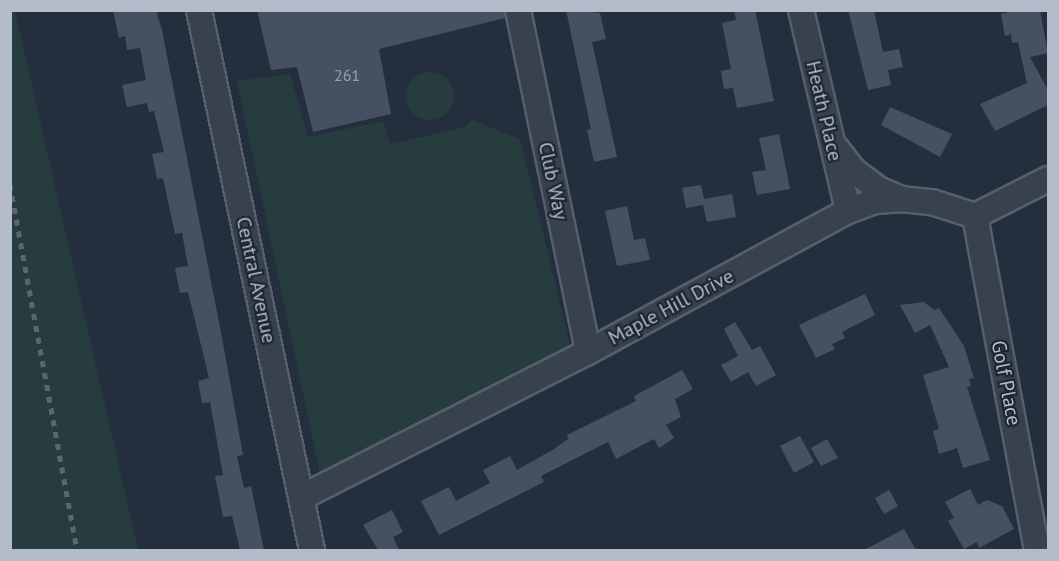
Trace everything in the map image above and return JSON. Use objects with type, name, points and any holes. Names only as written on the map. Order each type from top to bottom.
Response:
[{"type":"street","name":"Central Avenue","points":[[199,10],[312,550]]},
{"type":"street","name":"Club Way","points":[[518,10],[588,352]]},
{"type":"street","name":"Heath Place","points":[[801,10],[848,211]]},
{"type":"street","points":[[832,144],[853,170],[878,189],[901,199]]},
{"type":"street","points":[[975,216],[1048,179]]},
{"type":"street","name":"Maple Hill Drive","points":[[302,497],[588,352],[848,211],[875,201],[901,199],[932,202],[975,216]]},
{"type":"street","name":"Golf Place","points":[[975,216],[1037,550]]},
{"type":"green space","points":[[10,11],[15,11],[138,550],[11,550]]},
{"type":"green space","points":[[425,72],[435,72],[447,79],[454,91],[454,101],[447,113],[435,120],[425,120],[410,109],[406,101],[406,91],[417,76]]},
{"type":"green space","points":[[290,74],[308,137],[383,121],[390,144],[465,127],[472,120],[520,139],[571,348],[320,474],[237,81]]},
{"type":"building","points":[[113,10],[156,10],[162,30],[243,455],[237,456],[244,488],[251,486],[264,550],[240,550],[232,516],[223,517],[215,476],[223,475],[210,402],[202,403],[198,381],[209,378],[188,292],[180,293],[175,268],[188,266],[182,233],[175,234],[163,178],[157,179],[152,154],[164,152],[154,111],[149,112],[147,103],[127,107],[122,85],[146,80],[140,48],[127,50],[125,36],[119,38]]},
{"type":"building","points":[[257,10],[504,10],[505,18],[379,49],[391,114],[313,132],[297,67],[271,70]]},
{"type":"building","points":[[566,10],[600,13],[606,39],[592,42],[617,157],[594,162],[587,130],[591,129]]},
{"type":"building","points":[[734,10],[755,10],[774,101],[737,108],[733,88],[724,89],[721,71],[731,69],[722,23],[736,20]]},
{"type":"building","points":[[848,10],[874,10],[883,52],[899,49],[903,67],[888,70],[891,85],[868,90]]},
{"type":"building","points":[[1019,10],[1040,10],[1048,53],[1030,57],[1048,90],[1048,105],[995,131],[980,104],[1027,83],[1018,42],[1012,43],[1011,34],[1005,36],[1001,14]]},
{"type":"building","points":[[890,107],[952,134],[940,157],[881,125]]},
{"type":"building","points":[[779,134],[790,189],[757,195],[752,172],[766,170],[759,138]]},
{"type":"building","points":[[701,185],[704,199],[732,194],[736,217],[707,222],[703,205],[686,208],[682,188]]},
{"type":"building","points":[[627,206],[634,240],[645,238],[650,260],[617,266],[605,211]]},
{"type":"building","points":[[865,294],[875,315],[842,332],[845,338],[832,344],[835,349],[816,358],[799,325]]},
{"type":"building","points":[[924,302],[934,310],[939,308],[964,346],[974,378],[969,379],[971,386],[967,387],[990,460],[963,468],[957,448],[939,454],[933,431],[939,429],[923,375],[949,367],[930,325],[915,333],[900,305]]},
{"type":"building","points":[[735,322],[752,350],[760,346],[776,375],[756,386],[748,372],[731,382],[721,365],[738,356],[724,329]]},
{"type":"building","points":[[682,370],[693,389],[675,399],[681,417],[666,425],[674,438],[659,448],[654,439],[616,459],[608,442],[541,476],[544,482],[439,535],[421,501],[449,487],[456,501],[490,483],[483,470],[510,456],[517,470],[554,449],[568,439],[567,435],[636,401],[634,396]]},
{"type":"building","points":[[800,436],[814,462],[794,473],[780,446]]},
{"type":"building","points":[[827,439],[838,458],[821,466],[811,448]]},
{"type":"building","points":[[970,489],[978,505],[987,500],[1002,506],[1014,529],[979,548],[977,542],[964,549],[948,521],[954,518],[945,502]]},
{"type":"building","points":[[889,490],[898,506],[884,514],[875,498]]},
{"type":"building","points":[[392,510],[403,532],[393,537],[399,550],[378,550],[363,525]]},
{"type":"building","points":[[904,529],[916,550],[864,550]]},
{"type":"railway","points":[[10,184],[77,550]]}]
